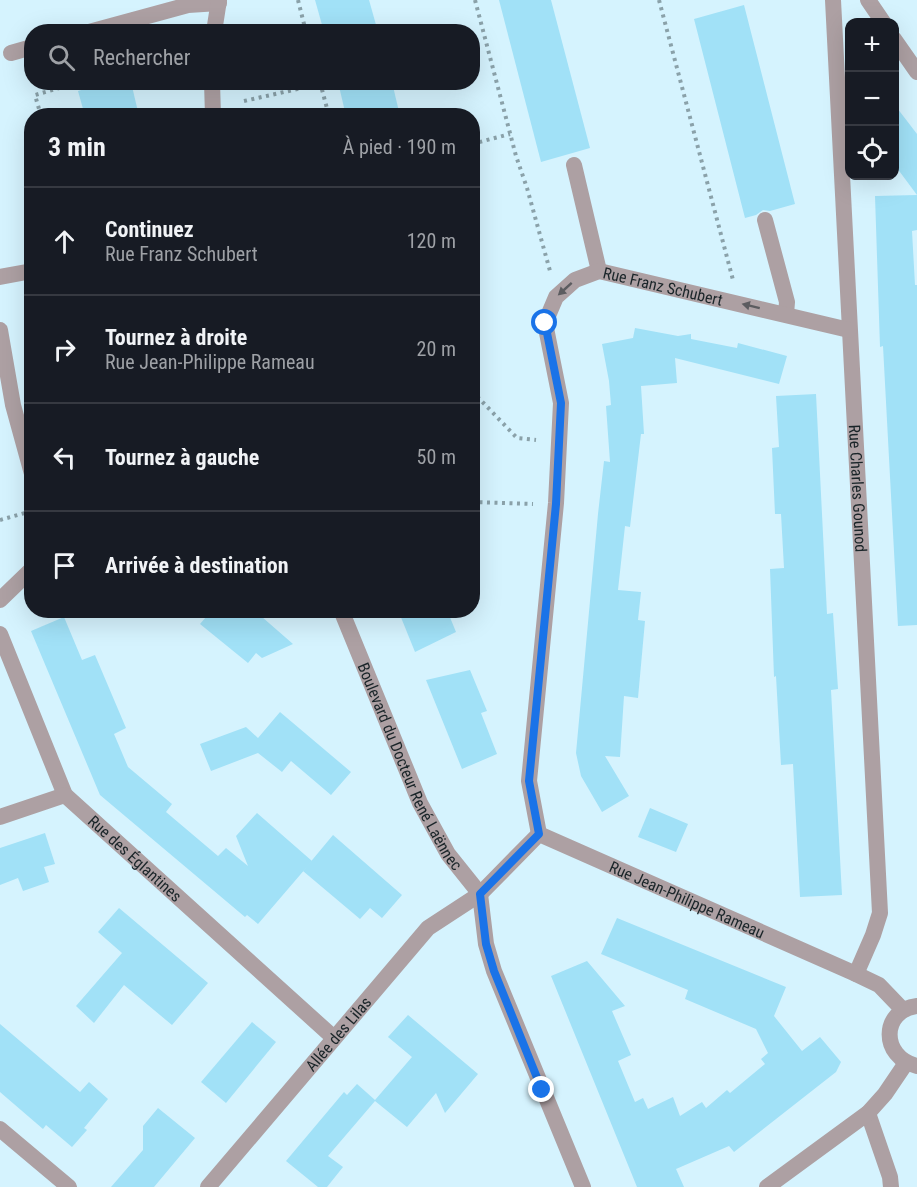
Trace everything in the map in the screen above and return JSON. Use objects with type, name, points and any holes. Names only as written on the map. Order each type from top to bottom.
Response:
[{"type":"street","name":"Rue Charles Gounod","points":[[833,0],[880,913],[856,974]]},
{"type":"street","points":[[868,0],[880,18]]},
{"type":"street","points":[[118,24],[188,5],[219,1],[215,24]]},
{"type":"street","points":[[899,46],[917,72]]},
{"type":"street","points":[[11,53],[24,49]]},
{"type":"street","points":[[212,90],[213,108]]},
{"type":"street","points":[[574,165],[599,271]]},
{"type":"street","points":[[765,220],[787,302],[786,314]]},
{"type":"street","name":"Rue Franz Schubert","points":[[539,834],[529,781],[556,504],[561,403],[545,323],[556,297],[574,280],[599,271],[849,330]]},
{"type":"street","points":[[0,277],[24,272]]},
{"type":"street","points":[[0,330],[13,405],[24,445]]},
{"type":"street","points":[[0,600],[24,577]]},
{"type":"street","name":"Boulevard du Docteur René Laënnec","points":[[344,618],[420,803],[448,854],[480,894]]},
{"type":"street","name":"Rue des Églantines","points":[[0,634],[65,795],[334,1038]]},
{"type":"street","points":[[0,817],[65,795]]},
{"type":"street","points":[[539,834],[480,894],[486,944],[494,971],[583,1187]]},
{"type":"street","name":"Rue Jean-Philippe Rameau","points":[[539,834],[856,974],[879,986],[910,1008]]},
{"type":"street","name":"Allée des Lilas","points":[[208,1187],[428,928],[480,894]]},
{"type":"street","points":[[767,1187],[868,1113],[912,1064],[899,1058],[890,1042],[891,1025],[896,1017],[910,1008]]},
{"type":"street","points":[[868,1113],[890,1176],[891,1187]]},
{"type":"street","points":[[0,1129],[69,1187]]},
{"type":"path","points":[[298,0],[304,24]]},
{"type":"path","points":[[475,0],[510,134],[552,277]]},
{"type":"path","points":[[659,0],[735,287]]},
{"type":"path","points":[[39,108],[35,96],[53,90]]},
{"type":"path","points":[[244,101],[290,90]]},
{"type":"path","points":[[322,90],[327,108]]},
{"type":"path","points":[[480,142],[510,134]]},
{"type":"path","points":[[480,399],[518,438],[538,440]]},
{"type":"path","points":[[480,502],[543,504]]},
{"type":"path","points":[[0,520],[24,513]]},
{"type":"building","points":[[315,0],[369,0],[376,24],[322,24]]},
{"type":"building","points":[[499,0],[551,0],[590,148],[541,162]]},
{"type":"building","points":[[744,5],[795,204],[770,211],[763,210],[745,218],[694,19]]},
{"type":"building","points":[[133,90],[137,108],[83,108],[78,91]]},
{"type":"building","points":[[340,90],[394,90],[398,108],[344,108]]},
{"type":"building","points":[[899,111],[917,134],[917,195],[899,171]]},
{"type":"building","points":[[917,195],[917,230],[912,231],[915,285],[917,285],[917,625],[898,626],[883,346],[880,347],[875,196]]},
{"type":"building","points":[[635,328],[678,336],[691,334],[691,339],[737,348],[738,343],[787,356],[779,384],[675,358],[677,383],[641,386],[644,434],[641,434],[630,527],[625,526],[618,590],[641,592],[638,620],[645,621],[638,698],[624,696],[620,757],[605,756],[629,796],[602,812],[581,776],[576,753],[604,461],[610,462],[606,406],[611,405],[602,344],[633,338]]},
{"type":"building","points":[[816,394],[827,614],[833,613],[838,689],[831,690],[842,895],[800,897],[793,764],[781,765],[776,676],[774,677],[770,569],[784,568],[781,514],[775,514],[772,448],[779,447],[776,396]]},
{"type":"building","points":[[64,618],[82,660],[95,655],[126,728],[114,734],[128,767],[172,804],[166,812],[218,856],[226,848],[248,866],[236,836],[257,813],[312,861],[258,924],[247,915],[245,917],[100,795],[31,631]]},
{"type":"building","points":[[205,618],[263,618],[293,644],[262,658],[256,653],[248,663],[200,624]]},
{"type":"building","points":[[401,618],[450,618],[456,632],[415,652]]},
{"type":"building","points":[[470,670],[487,711],[481,713],[497,754],[462,769],[426,680]]},
{"type":"building","points":[[280,712],[351,772],[331,795],[291,761],[282,772],[258,753],[211,771],[200,744],[246,727],[258,738]]},
{"type":"building","points":[[650,808],[688,824],[676,852],[638,837]]},
{"type":"building","points":[[45,833],[55,864],[44,867],[49,882],[23,891],[18,878],[0,885],[0,848]]},
{"type":"building","points":[[333,835],[402,895],[382,918],[370,908],[360,919],[303,871]]},
{"type":"building","points":[[119,908],[208,983],[172,1025],[124,985],[94,1023],[76,1006],[122,953],[98,932]]},
{"type":"building","points":[[617,918],[786,987],[774,1016],[802,1051],[820,1037],[841,1062],[836,1072],[734,1152],[729,1146],[676,1169],[684,1187],[637,1187],[551,976],[587,961],[625,1006],[612,1011],[631,1055],[618,1061],[635,1102],[643,1098],[648,1109],[673,1097],[680,1116],[702,1102],[706,1108],[727,1090],[730,1093],[765,1064],[761,1059],[768,1053],[756,1029],[685,999],[688,990],[601,954]]},
{"type":"building","points":[[408,1015],[478,1074],[445,1113],[436,1093],[407,1127],[375,1101],[328,1156],[343,1167],[327,1187],[318,1187],[286,1161],[344,1092],[347,1095],[357,1084],[375,1100],[412,1057],[388,1037]]},
{"type":"building","points":[[252,1022],[276,1042],[226,1103],[201,1082]]},
{"type":"building","points":[[0,1024],[80,1092],[89,1082],[108,1099],[72,1147],[46,1125],[43,1129],[0,1092]]},
{"type":"building","points":[[158,1108],[195,1138],[154,1187],[111,1187],[143,1150],[143,1126]]},
{"type":"route","points":[[542,1090],[494,971],[486,944],[480,894],[539,834],[529,781],[556,504],[561,403],[545,323]]}]
